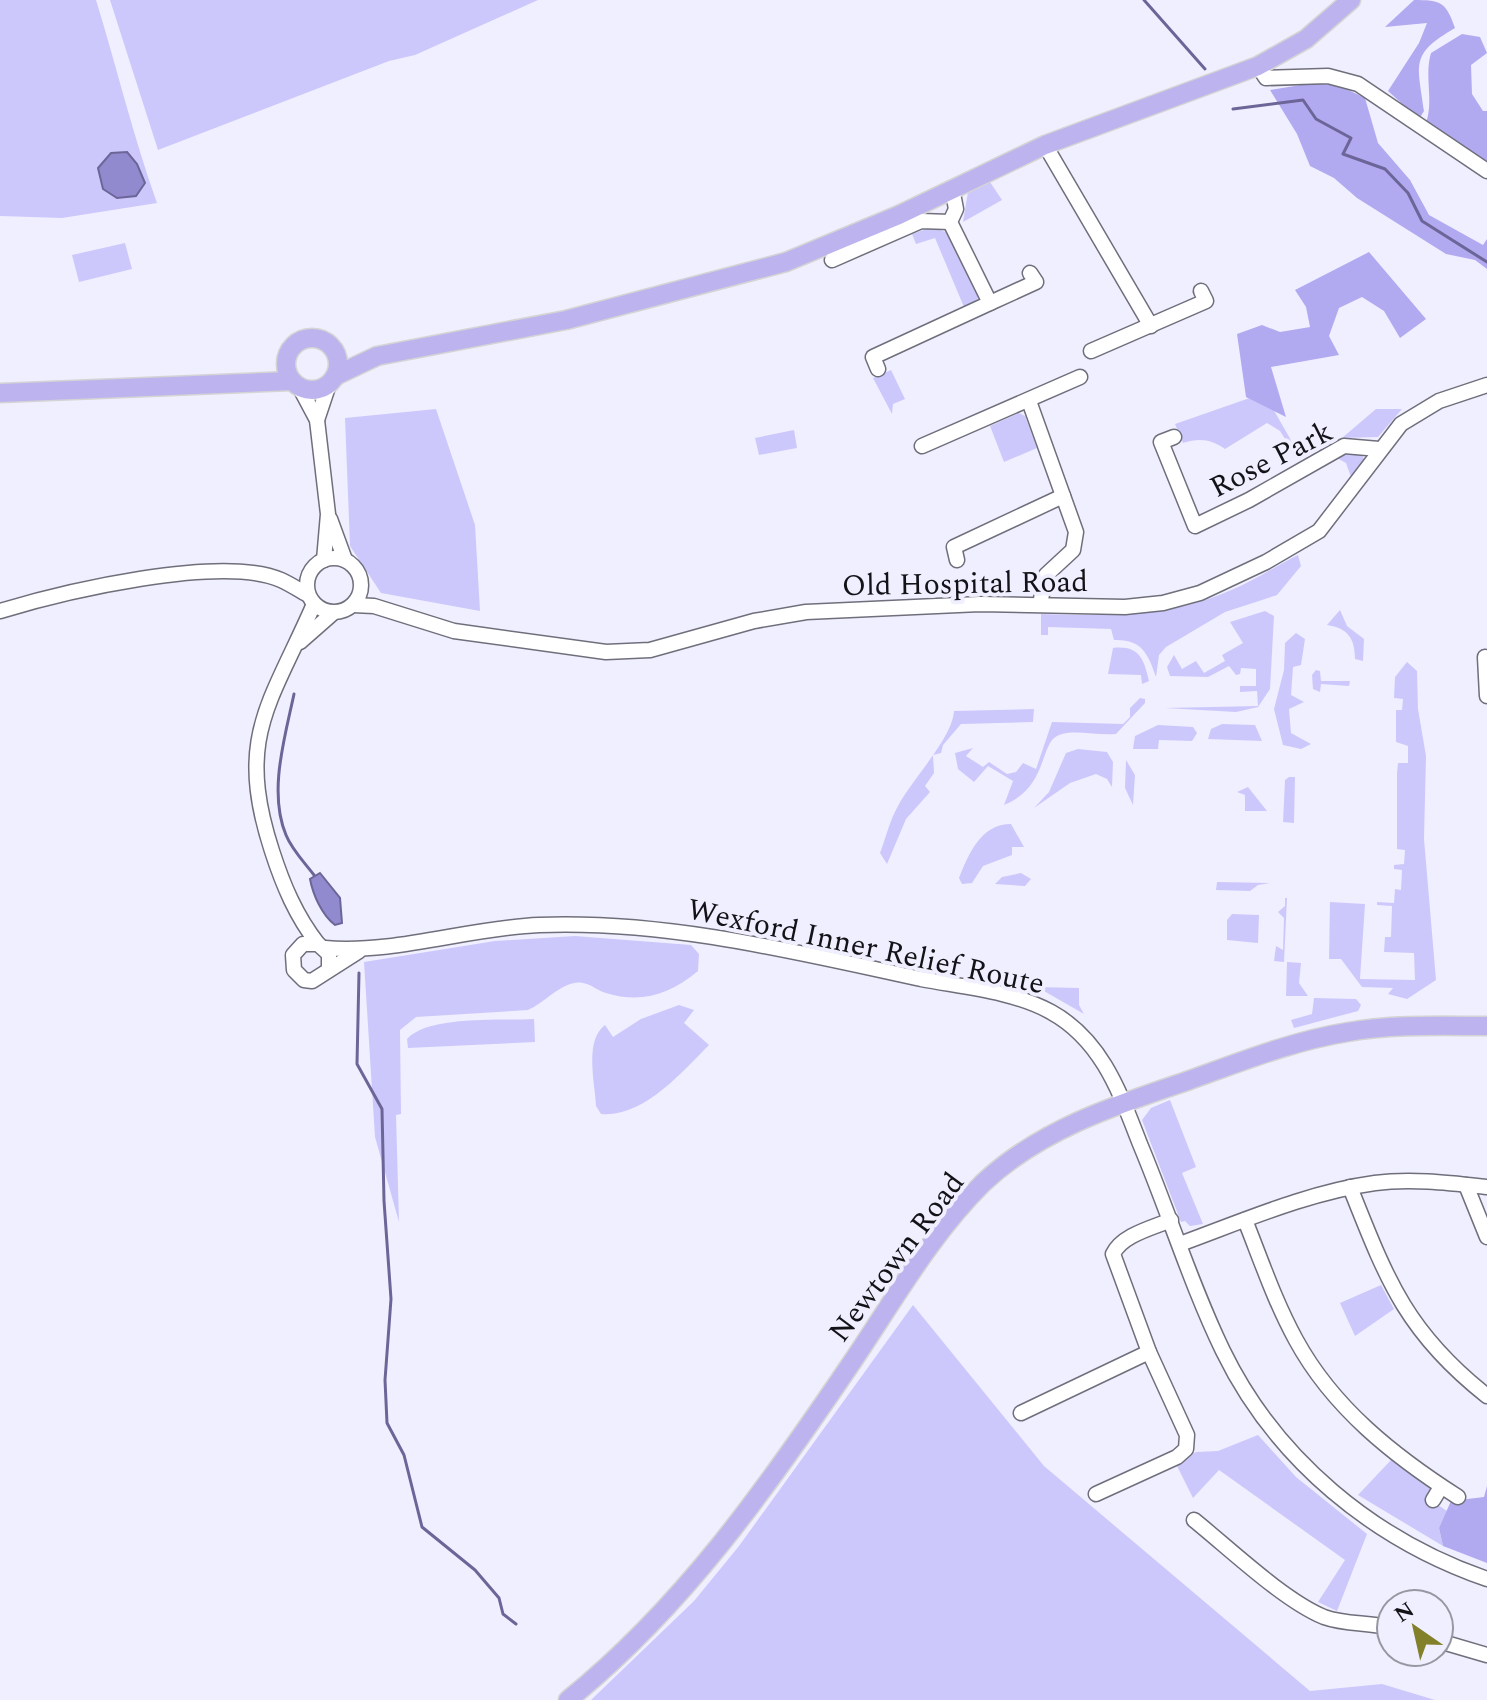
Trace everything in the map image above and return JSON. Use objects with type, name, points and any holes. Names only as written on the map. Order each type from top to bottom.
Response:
[{"type":"main road","points":[[0,393],[254,381],[296,384],[310,390],[377,356],[566,320],[717,283],[786,262],[844,239],[1045,145],[1258,66],[1306,39],[1351,0]]},
{"type":"main road","points":[[254,381],[285,362],[295,344],[304,339],[314,338],[332,347],[377,356]]},
{"type":"main road","points":[[332,347],[338,366],[332,380]]},
{"type":"main road","points":[[285,362],[296,384]]},
{"type":"main road","name":"Newtown Road","points":[[568,1700],[647,1628],[707,1562],[777,1473],[945,1227],[983,1184],[1014,1158],[1048,1137],[1123,1102],[1288,1045],[1350,1031],[1398,1026],[1487,1026]]},
{"type":"street","points":[[1258,66],[1266,78],[1328,76],[1358,84],[1487,171]]},
{"type":"street","points":[[1045,145],[1151,326]]},
{"type":"street","points":[[950,222],[956,209],[952,188]]},
{"type":"street","points":[[832,260],[921,221],[950,222]]},
{"type":"street","points":[[950,222],[990,303]]},
{"type":"street","points":[[878,369],[873,357],[1036,282],[1030,273]]},
{"type":"street","points":[[1091,351],[1206,301],[1201,291]]},
{"type":"street","points":[[922,446],[1080,377]]},
{"type":"street","points":[[317,420],[332,380]]},
{"type":"street","points":[[0,611],[69,591],[193,573],[250,574],[280,579],[309,574],[324,560],[328,514],[317,420],[296,384]]},
{"type":"street","name":"Old Hospital Road","points":[[353,605],[374,606],[454,631],[606,652],[650,650],[754,621],[806,612],[1040,604],[1125,607],[1163,603],[1200,593],[1266,562],[1319,531],[1401,424],[1419,411],[1487,385]]},
{"type":"street","points":[[1029,401],[1076,541],[1073,550],[1046,575],[1040,604]]},
{"type":"street","name":"Rose Park","points":[[1174,437],[1161,442],[1195,526],[1249,500],[1344,446],[1379,449]]},
{"type":"street","points":[[957,560],[954,547],[1063,496]]},
{"type":"street","points":[[328,514],[345,560],[360,575],[362,586],[374,606]]},
{"type":"street","points":[[324,560],[345,560]]},
{"type":"street","points":[[309,574],[311,600],[296,646],[267,705],[258,735],[254,773],[259,810],[299,920],[329,954],[329,969],[319,979],[304,980],[294,970],[293,955],[303,944],[321,946]]},
{"type":"street","points":[[280,579],[333,613]]},
{"type":"street","points":[[296,646],[333,613],[353,605],[362,586]]},
{"type":"street","points":[[1485,657],[1487,696]]},
{"type":"street","points":[[297,949],[299,920]]},
{"type":"street","name":"Wexford Inner Relief Route","points":[[321,946],[359,951],[513,927],[603,925],[671,930],[1013,998],[1047,1009],[1065,1020],[1102,1059],[1123,1102],[1224,1352],[1251,1401],[1282,1443],[1359,1513],[1415,1547],[1487,1579]]},
{"type":"street","name":"Wexford Inner Relief Route","points":[[329,969],[359,951]]},
{"type":"street","points":[[1180,1244],[1350,1187],[1382,1182],[1487,1187]]},
{"type":"street","points":[[1466,1185],[1487,1237]]},
{"type":"street","points":[[1350,1187],[1391,1289],[1409,1317],[1447,1362],[1487,1396]]},
{"type":"street","points":[[1096,1494],[1177,1457],[1186,1449],[1187,1435],[1149,1352],[1113,1254],[1117,1245],[1126,1239],[1171,1220]]},
{"type":"street","points":[[1245,1220],[1294,1337],[1320,1379],[1385,1446],[1458,1497]]},
{"type":"street","points":[[1021,1413],[1149,1352]]},
{"type":"street","points":[[1433,1500],[1441,1487]]},
{"type":"street","points":[[1194,1520],[1307,1608],[1349,1623],[1375,1623]]},
{"type":"street","points":[[1455,1646],[1487,1655]]},
{"type":"shaded area","points":[[0,0],[96,0],[157,203],[62,218],[0,216]]},
{"type":"shaded area","points":[[110,0],[538,0],[415,55],[389,61],[158,150]]},
{"type":"shaded area","points":[[1414,0],[1441,4],[1455,28],[1423,53],[1419,71],[1424,111],[1419,119],[1388,91],[1419,43],[1427,23],[1385,27]]},
{"type":"shaded area","points":[[1462,34],[1480,37],[1487,53],[1471,65],[1472,94],[1483,111],[1487,111],[1487,163],[1426,123],[1431,53]]},
{"type":"shaded area","points":[[1313,83],[1340,86],[1365,98],[1378,143],[1410,180],[1429,215],[1483,245],[1487,239],[1487,269],[1475,260],[1446,254],[1357,198],[1334,178],[1310,166],[1297,134],[1270,90]]},
{"type":"shaded area","points":[[127,152],[137,164],[145,183],[136,196],[117,198],[103,189],[98,168],[111,153]]},
{"type":"shaded area","points":[[990,182],[1002,200],[963,222],[968,192]]},
{"type":"shaded area","points":[[932,227],[946,232],[979,295],[977,300],[964,307],[935,238],[916,244],[912,234]]},
{"type":"shaded area","points":[[125,243],[132,269],[79,282],[72,255]]},
{"type":"shaded area","points":[[1369,252],[1426,319],[1400,338],[1384,311],[1362,297],[1339,308],[1329,336],[1339,355],[1271,367],[1286,417],[1246,397],[1237,334],[1262,325],[1280,332],[1310,327],[1306,307],[1295,290]]},
{"type":"shaded area","points":[[891,370],[905,399],[893,404],[892,414],[873,378]]},
{"type":"shaded area","points":[[1264,393],[1300,456],[1297,458],[1280,431],[1267,423],[1225,449],[1205,440],[1183,443],[1175,424]]},
{"type":"shaded area","points":[[436,409],[475,525],[480,611],[381,593],[350,546],[345,418]]},
{"type":"shaded area","points":[[1376,409],[1402,409],[1378,437],[1342,438]]},
{"type":"shaded area","points":[[1019,413],[1025,416],[1037,448],[1004,462],[990,426]]},
{"type":"shaded area","points":[[794,430],[797,448],[759,455],[755,438]]},
{"type":"shaded area","points":[[1351,450],[1361,453],[1364,459],[1351,477],[1346,463],[1337,458]]},
{"type":"shaded area","points":[[1298,555],[1301,566],[1277,595],[1225,612],[1166,647],[1159,655],[1156,677],[1142,650],[1131,642],[1114,640],[1111,629],[1048,627],[1048,635],[1041,635],[1041,614],[1113,615],[1183,606],[1238,587]]},
{"type":"shaded area","points":[[1340,610],[1347,626],[1364,639],[1363,661],[1355,659],[1352,640],[1345,632],[1327,625]]},
{"type":"shaded area","points":[[1265,611],[1274,616],[1270,689],[1258,707],[1236,712],[1165,708],[1258,706],[1257,691],[1240,692],[1240,686],[1256,686],[1256,669],[1241,668],[1240,674],[1236,675],[1229,666],[1208,677],[1170,676],[1167,667],[1174,655],[1182,669],[1196,661],[1204,673],[1225,661],[1222,655],[1243,643],[1230,622]]},
{"type":"shaded area","points":[[1296,633],[1305,639],[1301,665],[1293,667],[1291,695],[1304,702],[1289,709],[1291,733],[1311,744],[1301,749],[1283,745],[1274,709],[1284,670],[1285,643]]},
{"type":"shaded area","points":[[1113,648],[1129,649],[1139,655],[1149,681],[1142,684],[1141,675],[1108,674]]},
{"type":"shaded area","points":[[1407,662],[1417,671],[1418,709],[1426,756],[1424,839],[1436,980],[1407,999],[1388,994],[1393,988],[1362,987],[1341,959],[1329,959],[1330,902],[1365,904],[1360,979],[1415,980],[1414,953],[1384,952],[1385,937],[1391,937],[1392,906],[1377,905],[1377,902],[1394,903],[1395,889],[1401,890],[1402,870],[1394,869],[1394,865],[1404,864],[1405,850],[1397,849],[1397,773],[1398,763],[1408,763],[1408,746],[1396,742],[1396,710],[1402,710],[1403,699],[1394,698],[1395,677]]},
{"type":"shaded area","points":[[1316,670],[1320,671],[1321,681],[1350,681],[1349,686],[1321,684],[1320,692],[1313,689],[1312,675]]},
{"type":"shaded area","points":[[1140,698],[1145,699],[1145,703],[1116,734],[1072,733],[1053,739],[1029,787],[1004,805],[1013,781],[988,766],[974,782],[958,769],[955,753],[973,748],[966,756],[983,767],[989,762],[1007,774],[1016,772],[1023,763],[1036,769],[1052,722],[1123,724],[1130,717],[1130,708]]},
{"type":"shaded area","points":[[1034,709],[1033,722],[961,724],[943,745],[941,753],[933,755],[952,722],[954,711]]},
{"type":"shaded area","points":[[1222,724],[1255,725],[1262,741],[1208,739],[1211,729]]},
{"type":"shaded area","points":[[1158,725],[1193,727],[1197,733],[1192,741],[1159,740],[1158,749],[1133,749],[1135,736]]},
{"type":"shaded area","points":[[1078,749],[1107,752],[1113,762],[1112,787],[1107,779],[1096,774],[1070,783],[1034,808],[1049,792],[1066,753]]},
{"type":"shaded area","points":[[933,755],[934,773],[925,786],[930,792],[906,819],[887,864],[880,853],[893,817],[904,795]]},
{"type":"shaded area","points":[[1126,760],[1135,775],[1133,805],[1125,788]]},
{"type":"shaded area","points":[[1295,777],[1294,823],[1283,822],[1285,780]]},
{"type":"shaded area","points":[[1248,787],[1267,811],[1245,811],[1245,795],[1237,792]]},
{"type":"shaded area","points":[[1011,824],[1024,847],[1012,847],[1012,855],[983,866],[972,883],[962,884],[959,878],[967,859],[984,834],[1001,825]]},
{"type":"shaded area","points":[[320,873],[340,898],[342,923],[335,925],[330,921],[316,898],[310,879]]},
{"type":"shaded area","points":[[1021,873],[1031,879],[1025,886],[995,884],[1002,877]]},
{"type":"shaded area","points":[[1217,882],[1270,883],[1258,885],[1250,891],[1216,890]]},
{"type":"shaded area","points":[[1287,898],[1284,962],[1274,961],[1276,946],[1283,950],[1284,918],[1278,912],[1285,906]]},
{"type":"shaded area","points":[[1232,914],[1259,915],[1258,943],[1227,940],[1227,920]]},
{"type":"shaded area","points":[[575,936],[691,945],[699,954],[698,971],[677,986],[655,995],[619,996],[576,983],[562,988],[528,1010],[416,1017],[400,1030],[401,1114],[396,1115],[399,1222],[375,1137],[364,962],[495,941]]},
{"type":"shaded area","points":[[1287,962],[1301,963],[1299,983],[1308,996],[1286,996]]},
{"type":"shaded area","points":[[1037,987],[1079,988],[1079,1005],[1084,1014]]},
{"type":"shaded area","points":[[1314,998],[1356,999],[1361,1005],[1358,1011],[1294,1028],[1291,1020],[1312,1014]]},
{"type":"shaded area","points":[[679,1005],[694,1010],[684,1023],[709,1045],[674,1080],[647,1101],[632,1109],[601,1114],[596,1106],[592,1063],[599,1032],[605,1025],[613,1037],[641,1019]]},
{"type":"shaded area","points":[[534,1019],[535,1042],[408,1048],[407,1039],[431,1026],[466,1021]]},
{"type":"shaded area","points":[[1170,1100],[1196,1167],[1182,1173],[1203,1224],[1190,1226],[1185,1221],[1181,1222],[1142,1120],[1151,1108]]},
{"type":"shaded area","points":[[1381,1285],[1394,1309],[1355,1336],[1340,1303]]},
{"type":"shaded area","points":[[913,1305],[1044,1466],[1310,1691],[1382,1684],[1435,1700],[591,1700],[694,1601],[739,1546]]},
{"type":"shaded area","points":[[1258,1435],[1296,1477],[1367,1534],[1337,1611],[1318,1602],[1345,1560],[1219,1470],[1193,1498],[1176,1464],[1196,1452],[1218,1451]]},
{"type":"shaded area","points":[[1392,1459],[1432,1487],[1429,1499],[1447,1511],[1439,1528],[1443,1546],[1358,1495]]},
{"type":"shaded area","points":[[1487,1486],[1487,1563],[1443,1546],[1439,1528],[1451,1501],[1484,1497]]},
{"type":"waterway","points":[[1144,0],[1205,69]]},
{"type":"waterway","points":[[1233,109],[1303,100],[1316,119],[1351,138],[1343,154],[1385,169],[1408,193],[1422,221],[1487,262]]},
{"type":"waterway","points":[[294,694],[280,764],[278,801],[289,841],[314,875]]},
{"type":"waterway","points":[[359,973],[357,1064],[382,1109],[391,1299],[385,1380],[387,1423],[404,1455],[422,1527],[475,1570],[499,1598],[503,1614],[516,1624]]}]
